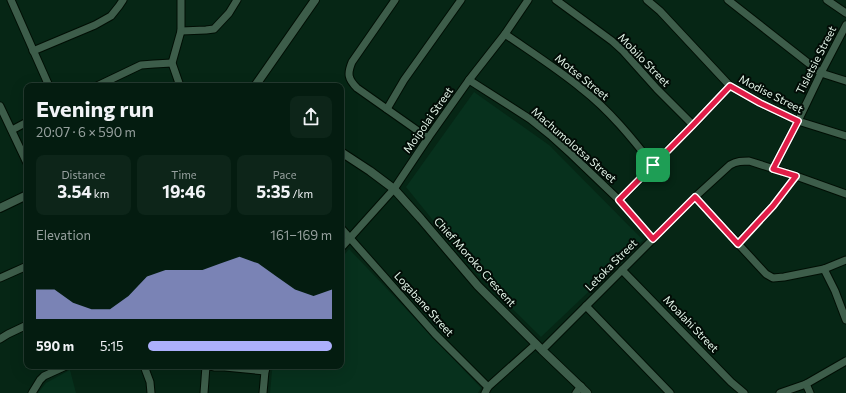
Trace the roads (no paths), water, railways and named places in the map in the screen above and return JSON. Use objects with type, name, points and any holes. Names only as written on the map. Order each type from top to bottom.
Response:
[{"type":"street","points":[[11,0],[48,83]]},
{"type":"street","points":[[33,51],[95,25],[112,16],[123,0]]},
{"type":"street","points":[[179,83],[172,63],[181,31],[181,0]]},
{"type":"street","points":[[181,31],[214,29],[229,13],[237,0]]},
{"type":"street","points":[[257,83],[315,0]]},
{"type":"street","points":[[396,0],[352,62],[348,74],[353,84],[357,88],[428,138]]},
{"type":"street","points":[[387,109],[404,80],[461,0]]},
{"type":"street","name":"Moipolai Street","points":[[344,245],[394,189],[469,80],[505,34],[528,0]]},
{"type":"street","name":"Mobilo Street","points":[[556,0],[612,41],[623,51],[657,89],[693,125]]},
{"type":"street","name":"Modise Street","points":[[647,0],[660,11],[730,86],[760,103],[798,121],[846,136]]},
{"type":"street","points":[[728,0],[821,73],[846,81]]},
{"type":"street","points":[[827,0],[846,14]]},
{"type":"street","name":"Tisletsie Street","points":[[773,169],[846,25]]},
{"type":"street","name":"Motse Street","points":[[505,34],[562,73],[599,103],[653,165]]},
{"type":"street","points":[[104,83],[141,65],[172,63]]},
{"type":"street","name":"Machumolotsa Street","points":[[469,80],[530,119],[571,154],[619,200],[653,239]]},
{"type":"street","points":[[619,200],[730,86]]},
{"type":"street","points":[[0,106],[24,156]]},
{"type":"street","points":[[12,130],[24,124]]},
{"type":"street","name":"Chief Moroko Crescent","points":[[344,154],[394,189],[478,286],[539,347],[578,390],[587,393]]},
{"type":"street","name":"Letoka Street","points":[[486,390],[586,306],[695,197],[730,165],[736,162],[749,161],[846,194]]},
{"type":"street","points":[[738,244],[773,206],[796,176]]},
{"type":"street","points":[[0,208],[24,196]]},
{"type":"street","points":[[695,197],[770,277],[777,278],[824,269],[846,260]]},
{"type":"street","name":"Logabane Street","points":[[344,232],[486,390]]},
{"type":"street","points":[[0,278],[24,267]]},
{"type":"street","points":[[824,269],[835,291],[846,320]]},
{"type":"street","name":"Moalahi Street","points":[[622,270],[731,382],[744,393]]},
{"type":"street","points":[[586,306],[670,393]]},
{"type":"street","points":[[0,339],[24,326]]},
{"type":"street","points":[[780,393],[806,384],[846,361]]},
{"type":"street","points":[[32,393],[44,376],[59,369]]},
{"type":"street","points":[[145,369],[152,393]]},
{"type":"street","points":[[204,393],[206,369]]},
{"type":"street","points":[[263,393],[266,369]]},
{"type":"street","points":[[806,384],[810,393]]}]
